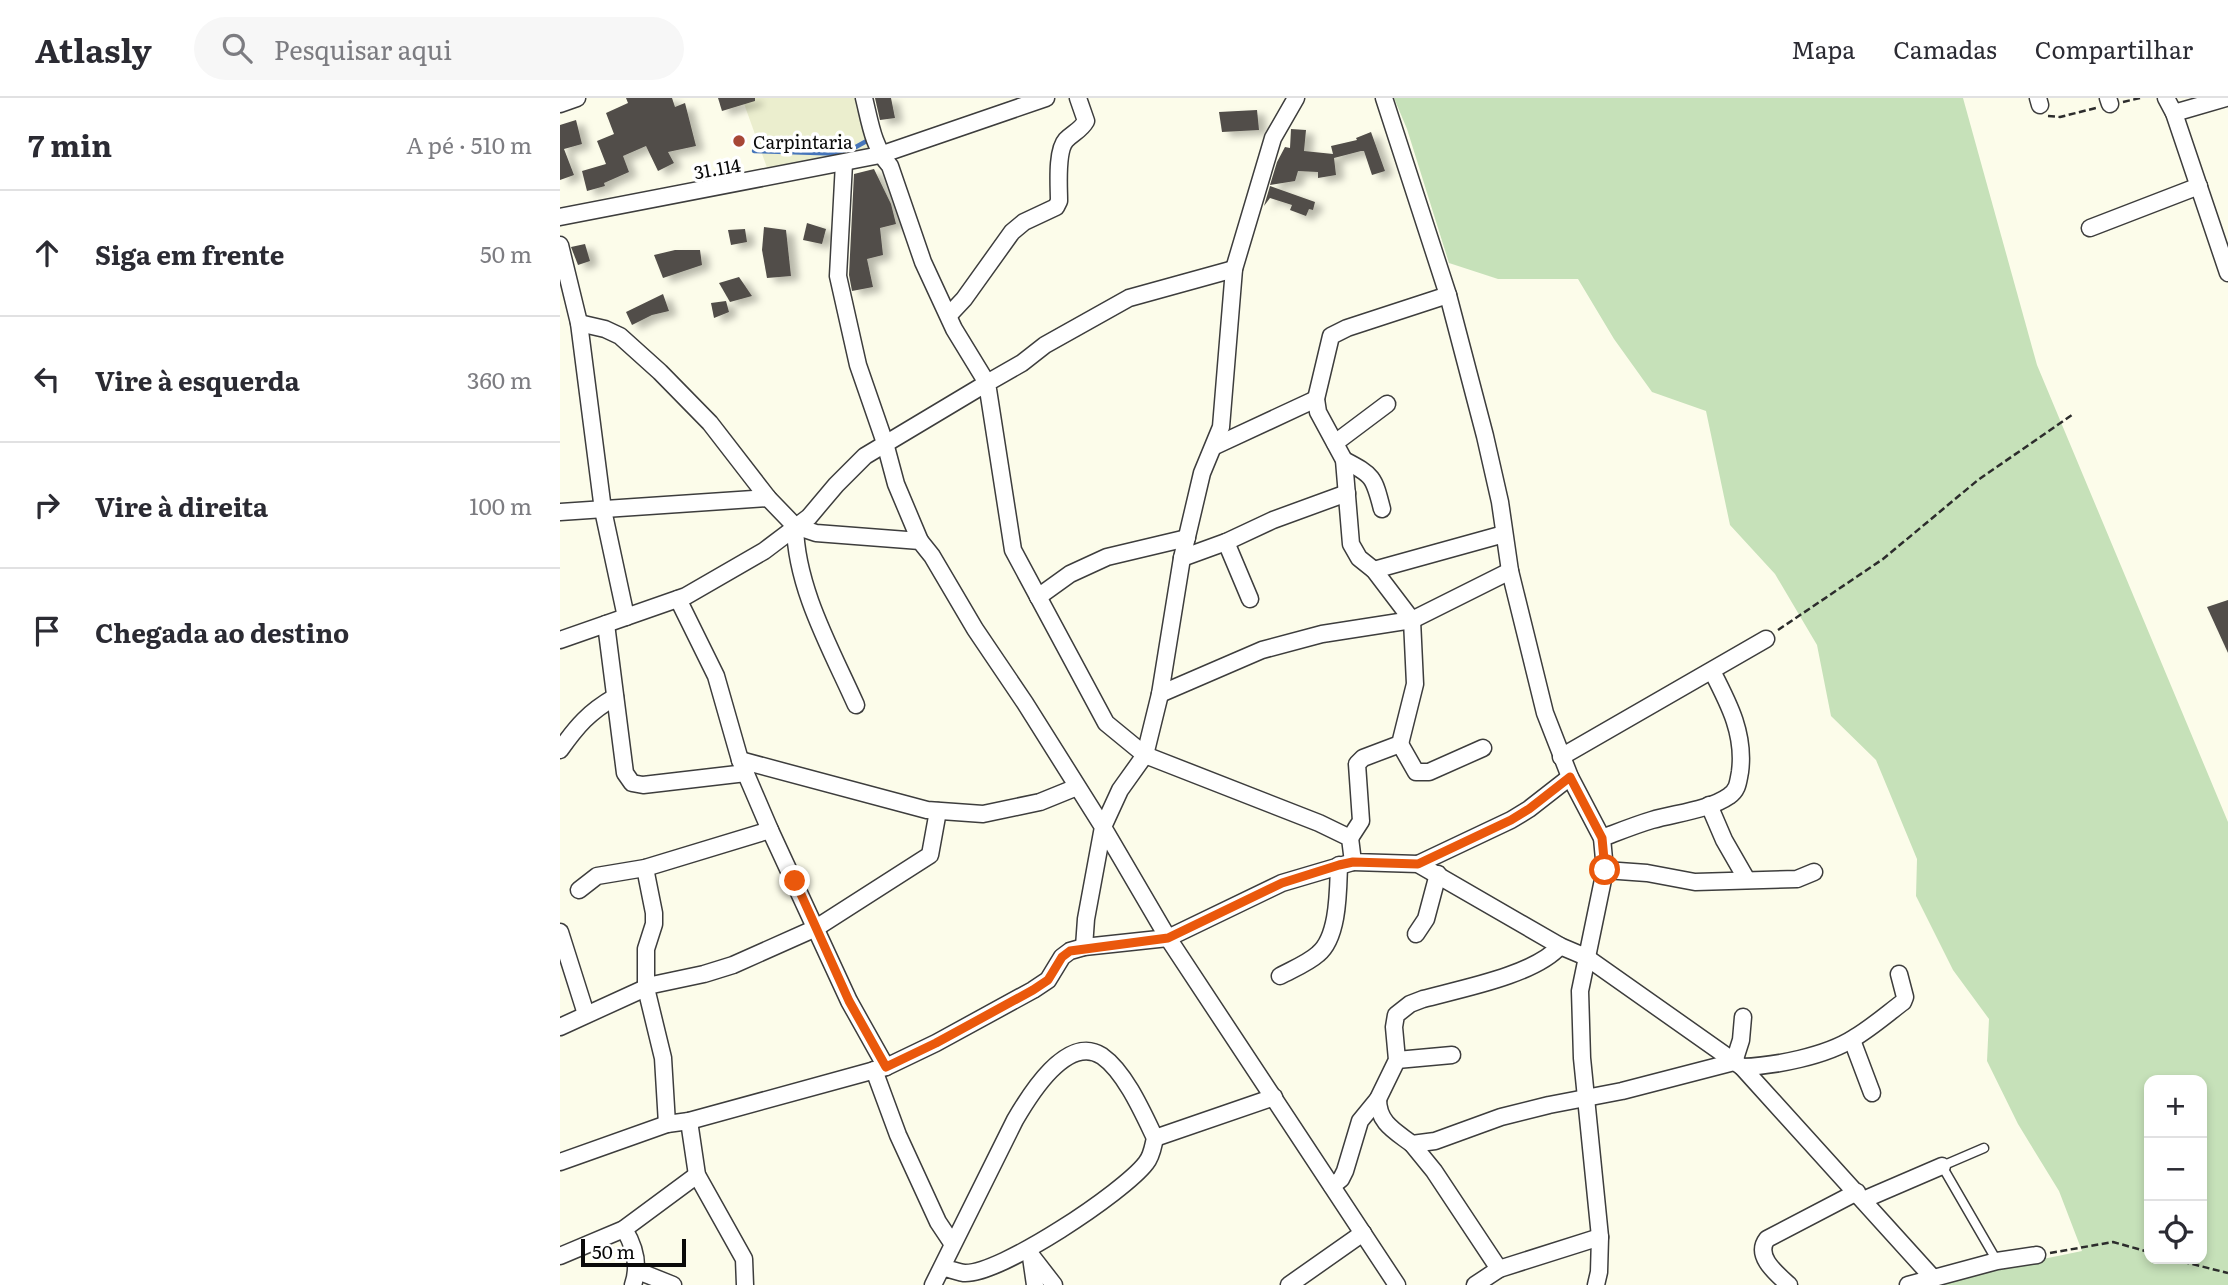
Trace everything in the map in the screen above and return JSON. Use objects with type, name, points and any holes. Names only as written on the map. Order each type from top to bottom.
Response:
[{"type":"street","points":[[560,104],[576,98]]},
{"type":"street","points":[[864,98],[872,133],[880,155],[890,166],[923,262],[954,329],[987,383],[1013,550],[1106,723],[1145,755],[1319,823],[1350,838]]},
{"type":"street","name":"31.114","points":[[560,217],[880,155],[1046,98]]},
{"type":"street","points":[[949,315],[964,299],[1012,232],[1024,222],[1056,207],[1059,201],[1061,149],[1065,141],[1081,129],[1086,121],[1078,98]]},
{"type":"street","points":[[1084,947],[1086,919],[1103,827],[1120,790],[1145,755],[1160,694],[1182,558],[1202,473],[1221,428],[1234,269],[1273,138],[1296,98]]},
{"type":"street","points":[[1384,98],[1448,295],[1485,436],[1510,570],[1545,713],[1570,777],[1602,838],[1605,870],[1580,991],[1582,1058],[1600,1237],[1596,1285]]},
{"type":"street","points":[[2226,98],[2170,105],[2228,273]]},
{"type":"street","points":[[844,163],[838,276],[858,365],[896,484],[920,541],[1103,827],[1168,938],[1397,1285]]},
{"type":"street","points":[[2090,228],[2199,186]]},
{"type":"street","points":[[561,255],[579,323],[603,510],[626,617]]},
{"type":"street","points":[[560,640],[678,598],[764,551],[809,517],[865,456],[1022,363],[1045,345],[1129,298],[1234,269]]},
{"type":"street","points":[[1448,295],[1347,328],[1331,336],[1315,400],[1318,412],[1344,460],[1351,544],[1359,558],[1374,570],[1412,620],[1415,684],[1400,744],[1416,772],[1421,774],[1483,748]]},
{"type":"street","points":[[579,323],[605,329],[620,336],[660,372],[710,423],[768,498],[795,526],[817,533],[920,541]]},
{"type":"street","points":[[1214,446],[1315,400]]},
{"type":"street","points":[[1335,443],[1387,404]]},
{"type":"street","points":[[1344,460],[1367,472],[1373,479],[1382,509]]},
{"type":"street","points":[[1182,558],[1347,493]]},
{"type":"street","points":[[560,512],[768,498]]},
{"type":"street","points":[[795,526],[797,552],[813,605],[856,705]]},
{"type":"street","points":[[1374,570],[1504,534]]},
{"type":"street","points":[[1038,597],[1070,574],[1107,557],[1187,538]]},
{"type":"street","points":[[1226,542],[1250,599]]},
{"type":"street","points":[[1160,694],[1262,650],[1322,634],[1412,620],[1510,570]]},
{"type":"street","points":[[678,598],[716,676],[743,766],[770,830],[880,1069],[898,1135],[939,1222],[952,1243]]},
{"type":"street","points":[[606,624],[625,773],[632,783],[643,785],[743,766],[938,811],[983,814],[1040,802],[1077,787]]},
{"type":"street","points":[[1561,757],[1766,639]]},
{"type":"street","points":[[1602,838],[1648,821],[1709,805],[1729,796],[1737,788],[1741,748],[1735,718],[1712,671]]},
{"type":"street","points":[[560,750],[576,727],[594,709],[615,697]]},
{"type":"street","points":[[1280,976],[1321,953],[1333,926],[1350,838],[1361,821],[1357,764],[1363,758],[1400,744]]},
{"type":"street","points":[[560,1163],[667,1124],[690,1121],[880,1069],[936,1043],[1033,990],[1048,980],[1062,957],[1070,951],[1084,947],[1168,938],[1282,883],[1346,864],[1418,864],[1511,820],[1570,777]]},
{"type":"street","points":[[1709,805],[1724,840],[1747,880]]},
{"type":"street","points":[[560,1027],[646,988],[733,965],[816,928],[930,855],[938,811]]},
{"type":"street","points":[[579,890],[597,876],[645,868],[770,830]]},
{"type":"street","points":[[1418,864],[1560,946],[1586,957],[1738,1064],[1933,1278]]},
{"type":"street","points":[[645,868],[654,914],[654,924],[646,949],[646,988],[663,1058],[667,1124]]},
{"type":"street","points":[[1605,870],[1647,873],[1695,882],[1797,879],[1814,872]]},
{"type":"street","points":[[1416,934],[1426,919],[1438,874]]},
{"type":"street","points":[[560,932],[586,1014]]},
{"type":"street","points":[[1332,1186],[1341,1179],[1345,1171],[1360,1121],[1378,1099],[1397,1060],[1394,1027],[1396,1015],[1410,1004],[1507,976],[1544,960],[1560,946]]},
{"type":"street","points":[[1412,1144],[1436,1140],[1501,1117],[1587,1097],[1738,1064],[1759,1066],[1814,1054],[1852,1040],[1903,1002],[1905,997],[1899,974]]},
{"type":"street","points":[[1738,1064],[1743,1017]]},
{"type":"street","points":[[1852,1040],[1872,1093]]},
{"type":"street","points":[[933,1285],[952,1243],[1030,1095],[1066,1056],[1084,1051],[1101,1055],[1136,1098],[1155,1138],[1148,1162],[1095,1207],[1030,1251],[964,1273],[943,1267]]},
{"type":"street","points":[[1397,1060],[1452,1055]]},
{"type":"street","points":[[1155,1138],[1274,1097]]},
{"type":"street","points":[[1378,1099],[1378,1111],[1385,1124],[1412,1144],[1434,1171],[1499,1269]]},
{"type":"street","points":[[690,1121],[697,1175],[744,1259],[745,1285]]},
{"type":"street","points":[[1789,1285],[1762,1254],[1767,1239],[1860,1196],[1942,1166]]},
{"type":"street","points":[[560,1256],[624,1229],[697,1175]]},
{"type":"street","points":[[624,1229],[634,1248],[635,1278],[673,1285]]},
{"type":"street","points":[[1289,1285],[1363,1233]]},
{"type":"street","points":[[1475,1285],[1499,1269],[1600,1237]]},
{"type":"street","points":[[1030,1251],[1035,1285]]},
{"type":"street","points":[[1030,1251],[1054,1285]]},
{"type":"street","points":[[1908,1285],[1997,1261],[2037,1255]]},
{"type":"lane","points":[[1984,1149],[1942,1166],[1997,1261]]},
{"type":"path","points":[[2039,101],[2043,111],[2053,117],[2109,101],[2140,98]]},
{"type":"path","points":[[1766,639],[1883,559],[1978,480],[2072,415]]},
{"type":"path","points":[[2037,1255],[2113,1242],[2144,1251]]},
{"type":"path","points":[[2192,1264],[2228,1273]]},
{"type":"green space","points":[[742,98],[860,98],[874,158],[770,176]]},
{"type":"green space","points":[[1394,98],[1963,98],[2037,365],[2228,822],[2228,1285],[1934,1285],[1975,1273],[2082,1251],[2059,1191],[2018,1124],[1987,1061],[1989,1019],[1953,970],[1916,896],[1917,859],[1876,760],[1831,716],[1817,645],[1775,574],[1730,525],[1706,411],[1652,392],[1614,339],[1578,279],[1498,279],[1449,263],[1407,129]]},
{"type":"building","points":[[626,98],[672,98],[675,107],[685,103],[696,146],[668,152],[674,163],[658,171],[646,146],[623,156],[629,172],[604,183],[605,186],[587,191],[582,171],[606,164],[597,141],[614,134],[606,113],[628,103]]},
{"type":"building","points":[[718,98],[755,98],[755,101],[722,111]]},
{"type":"building","points":[[875,98],[891,98],[895,118],[880,120]]},
{"type":"building","points":[[1257,110],[1259,130],[1222,132],[1219,112]]},
{"type":"building","points":[[576,120],[582,144],[564,149],[574,175],[560,180],[560,125]]},
{"type":"building","points":[[1291,129],[1306,130],[1304,151],[1333,154],[1331,146],[1357,140],[1356,138],[1371,132],[1385,171],[1372,175],[1364,151],[1361,151],[1334,158],[1336,175],[1318,178],[1318,172],[1298,171],[1295,181],[1270,185],[1285,147],[1290,148]]},
{"type":"building","points":[[874,169],[891,204],[896,224],[880,228],[883,255],[867,259],[873,287],[852,291],[849,275],[854,174]]},
{"type":"building","points":[[1270,186],[1315,202],[1313,210],[1309,209],[1306,216],[1290,210],[1292,205],[1270,198],[1264,206]]},
{"type":"building","points":[[807,223],[826,229],[822,244],[803,240]]},
{"type":"building","points":[[764,227],[786,230],[791,276],[767,278],[762,250]]},
{"type":"building","points":[[745,229],[747,242],[731,245],[728,230]]},
{"type":"building","points":[[585,244],[590,261],[578,265],[571,247]]},
{"type":"building","points":[[675,250],[700,250],[702,265],[663,278],[654,255]]},
{"type":"building","points":[[739,277],[752,296],[730,302],[719,283]]},
{"type":"building","points":[[663,294],[669,311],[652,315],[632,325],[626,312]]},
{"type":"building","points":[[726,301],[729,312],[714,318],[711,303]]},
{"type":"building","points":[[2228,600],[2228,653],[2207,607]]},
{"type":"waterway","points":[[754,151],[850,154],[854,148],[872,138]]},
{"type":"place","name":"Carpintaria","points":[[739,141]]},
{"type":"route","points":[[795,881],[849,1001],[886,1067],[1033,990],[1048,980],[1062,957],[1070,951],[1084,947],[1168,938],[1282,883],[1339,865],[1353,862],[1418,864],[1511,820],[1570,777],[1602,838],[1605,870]]}]
